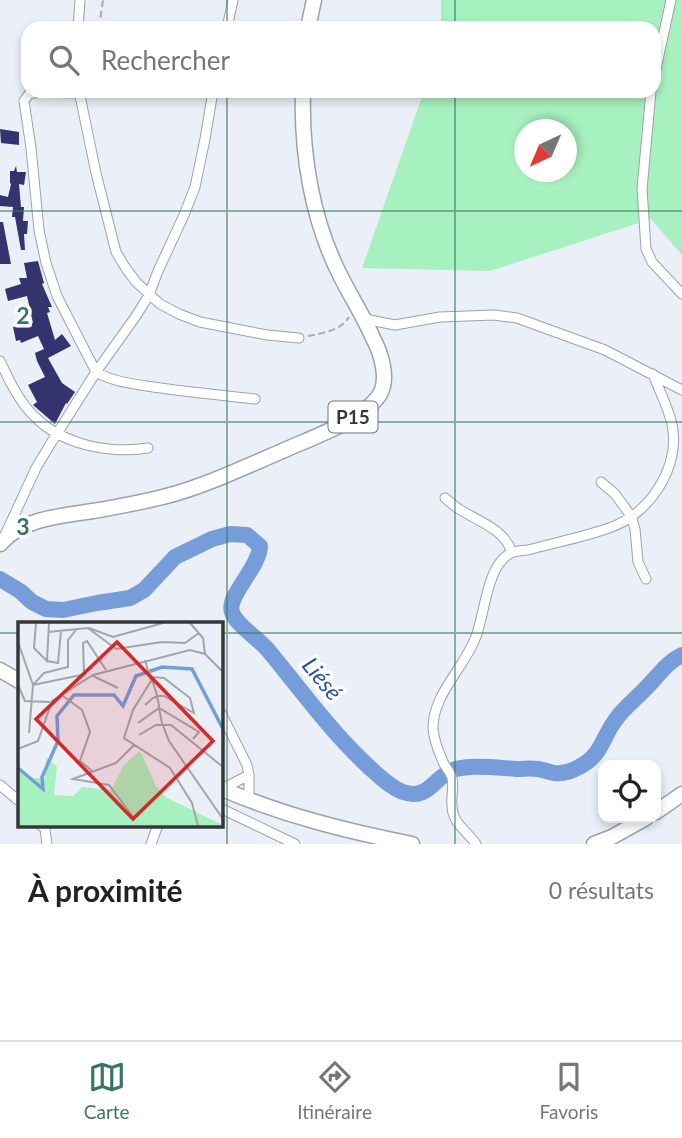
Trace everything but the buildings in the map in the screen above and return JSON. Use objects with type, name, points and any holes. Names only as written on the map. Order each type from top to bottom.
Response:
[{"type":"main road","points":[[310,21],[314,0]]},
{"type":"main road","name":"P15","points":[[0,542],[18,529],[51,517],[155,499],[221,477],[337,427],[372,404],[380,394],[383,374],[378,348],[365,318],[336,266],[318,217],[305,147],[303,98]]},
{"type":"main road","points":[[0,670],[18,680]]},
{"type":"main road","points":[[222,788],[248,800],[329,826],[412,844]]},
{"type":"main road","points":[[661,808],[682,793]]},
{"type":"main road","points":[[594,844],[637,823]]},
{"type":"street","points":[[78,21],[80,0]]},
{"type":"street","points":[[228,21],[233,0]]},
{"type":"street","points":[[661,46],[671,0]]},
{"type":"street","points":[[26,98],[24,101],[46,263],[57,296],[96,372],[121,382],[256,399]]},
{"type":"street","points":[[80,98],[116,252],[136,282],[159,304],[200,322],[267,335],[299,338]]},
{"type":"street","points":[[0,542],[12,523],[36,468],[96,372],[149,295],[195,187],[212,98]]},
{"type":"street","points":[[650,98],[642,189],[646,249],[652,262],[682,294]]},
{"type":"street","points":[[365,318],[395,325],[440,317],[494,315],[517,318],[605,350],[682,390]]},
{"type":"street","points":[[0,361],[26,407],[45,426],[70,439],[103,449],[148,448]]},
{"type":"street","points":[[475,844],[455,821],[452,809],[452,779],[437,747],[433,729],[434,714],[442,694],[476,638],[495,569],[502,560],[512,552],[526,551],[611,528],[643,507],[665,479],[671,465],[672,424],[653,374]]},
{"type":"street","points":[[601,482],[615,494],[631,516],[638,562],[646,579]]},
{"type":"street","points":[[445,498],[492,528],[509,545],[512,552]]},
{"type":"street","points":[[222,715],[241,750],[249,775],[248,800]]},
{"type":"street","points":[[222,788],[249,775]]},
{"type":"street","points":[[0,785],[18,800]]},
{"type":"street","points":[[222,809],[280,842],[295,844]]},
{"type":"street","points":[[43,827],[47,844]]},
{"type":"street","points":[[151,844],[157,827]]},
{"type":"path","points":[[100,21],[103,0]]},
{"type":"path","points":[[299,338],[343,326],[357,305]]},
{"type":"green space","points":[[441,0],[682,0],[682,255],[651,219],[490,271],[362,268],[422,98],[661,98],[661,21],[441,21]]},
{"type":"waterway","name":"Liésé","points":[[0,579],[46,609],[63,610],[130,598],[144,590],[175,557],[212,539],[230,534],[247,535],[260,546],[259,554],[231,605],[234,617],[268,650],[355,754],[389,784],[411,794],[424,792],[449,772],[461,768],[535,769],[557,773],[567,772],[586,763],[597,752],[621,712],[667,665],[682,655]]}]
